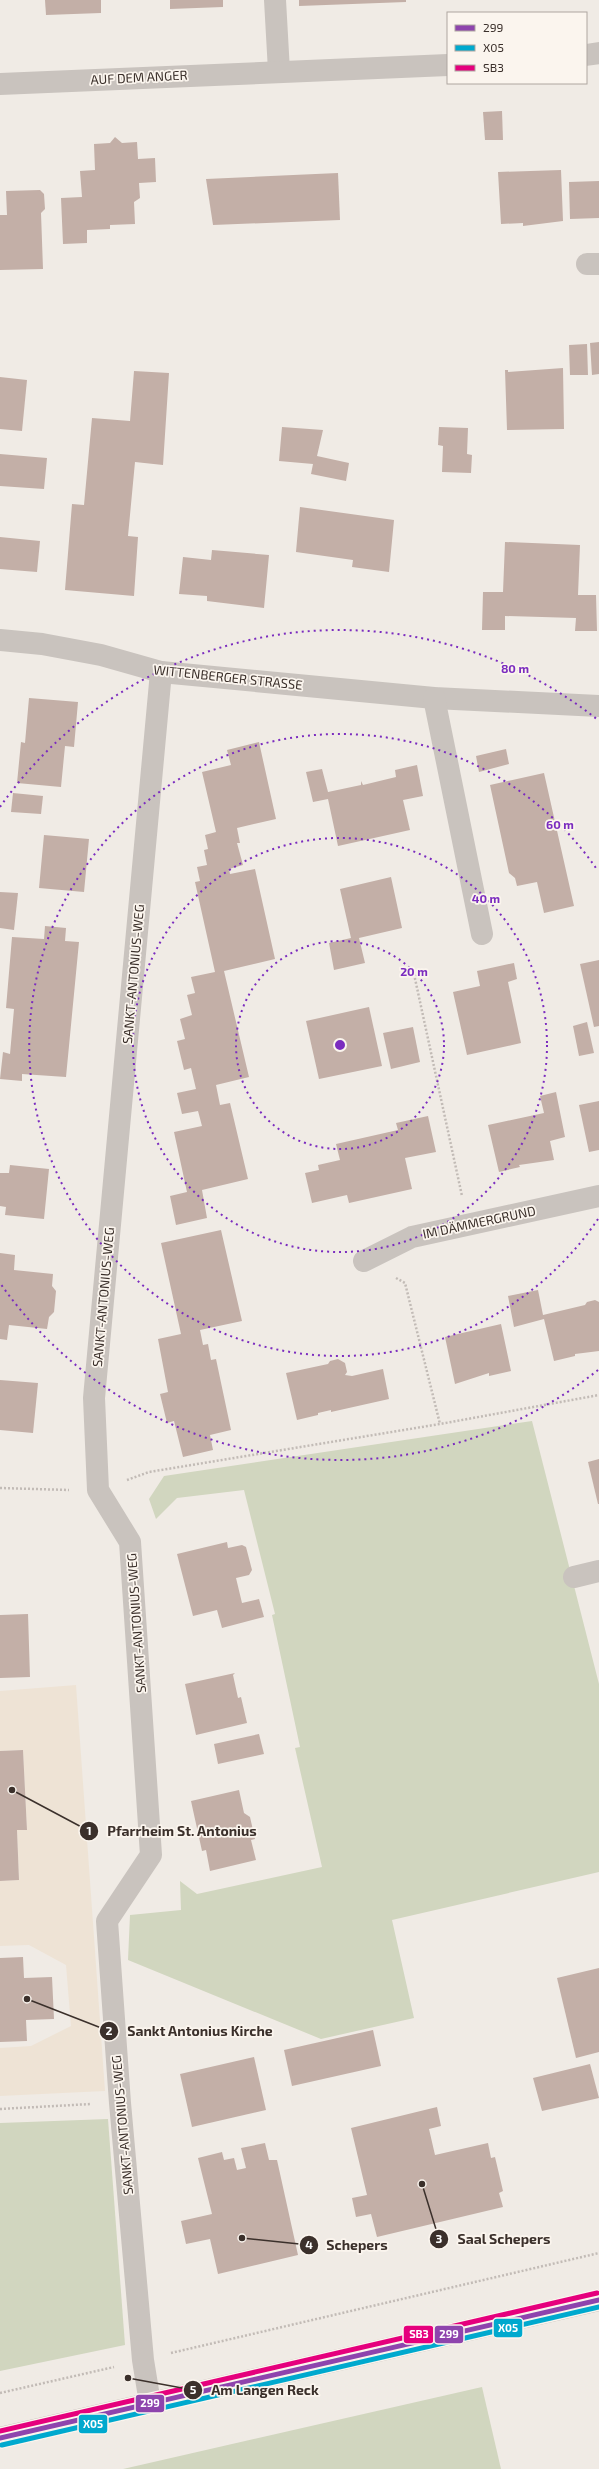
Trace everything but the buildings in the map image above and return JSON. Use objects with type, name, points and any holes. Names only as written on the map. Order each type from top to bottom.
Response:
[{"type":"main road","points":[[0,2438],[599,2300]]},
{"type":"street","points":[[275,0],[279,71]]},
{"type":"street","points":[[587,55],[599,53]]},
{"type":"street","name":"AUF DEM ANGER","points":[[0,84],[447,65]]},
{"type":"street","name":"WITTENBERGER STRASSE","points":[[0,640],[50,645],[101,655],[162,672],[434,698],[599,706]]},
{"type":"street","name":"SANKT-ANTONIUS-WEG","points":[[150,2403],[143,2360],[120,2103],[107,1921],[151,1855],[130,1542],[98,1490],[94,1398],[162,672]]},
{"type":"street","points":[[434,698],[482,934]]},
{"type":"street","name":"IM DÄMMERGRUND","points":[[364,1261],[412,1236],[599,1196]]},
{"type":"street","points":[[574,1577],[599,1571]]},
{"type":"path","points":[[414,974],[468,1224]]},
{"type":"path","points":[[364,1261],[404,1283],[440,1424]]},
{"type":"path","points":[[0,1488],[98,1490],[150,1472],[440,1424],[599,1395]]},
{"type":"path","points":[[0,2108],[120,2103]]},
{"type":"path","points":[[0,2393],[599,2253]]},
{"type":"green space","points":[[532,1421],[599,1684],[599,1872],[392,1920],[414,2018],[321,2039],[128,1960],[130,1915],[181,1910],[180,1881],[197,1894],[322,1867],[295,1748],[300,1747],[272,1615],[275,1614],[244,1490],[177,1498],[156,1519],[149,1499],[164,1476]]},
{"type":"green space","points":[[108,2119],[125,2345],[0,2371],[0,2123]]},
{"type":"green space","points":[[482,2387],[501,2469],[123,2469]]},
{"type":"shaded area","points":[[76,1685],[105,2091],[0,2096],[0,2048],[31,2046],[71,2026],[66,1965],[29,1945],[0,1946],[0,1881],[19,1880],[17,1830],[27,1829],[23,1750],[0,1751],[0,1691]]},
{"type":"transit line","name":"SB3","points":[[0,2431],[597,2293]]},
{"type":"transit line","name":"299","points":[[0,2438],[599,2300]]},
{"type":"transit line","name":"X05","points":[[2,2445],[599,2307]]},
{"type":"place","name":"Pfarrheim St. Antonius","points":[[12,1790]]},
{"type":"place","name":"Sankt Antonius Kirche","points":[[27,1999]]},
{"type":"place","name":"Saal Schepers","points":[[422,2184]]},
{"type":"place","name":"Schepers","points":[[242,2238]]},
{"type":"place","name":"Am Langen Reck","points":[[128,2378]]}]
